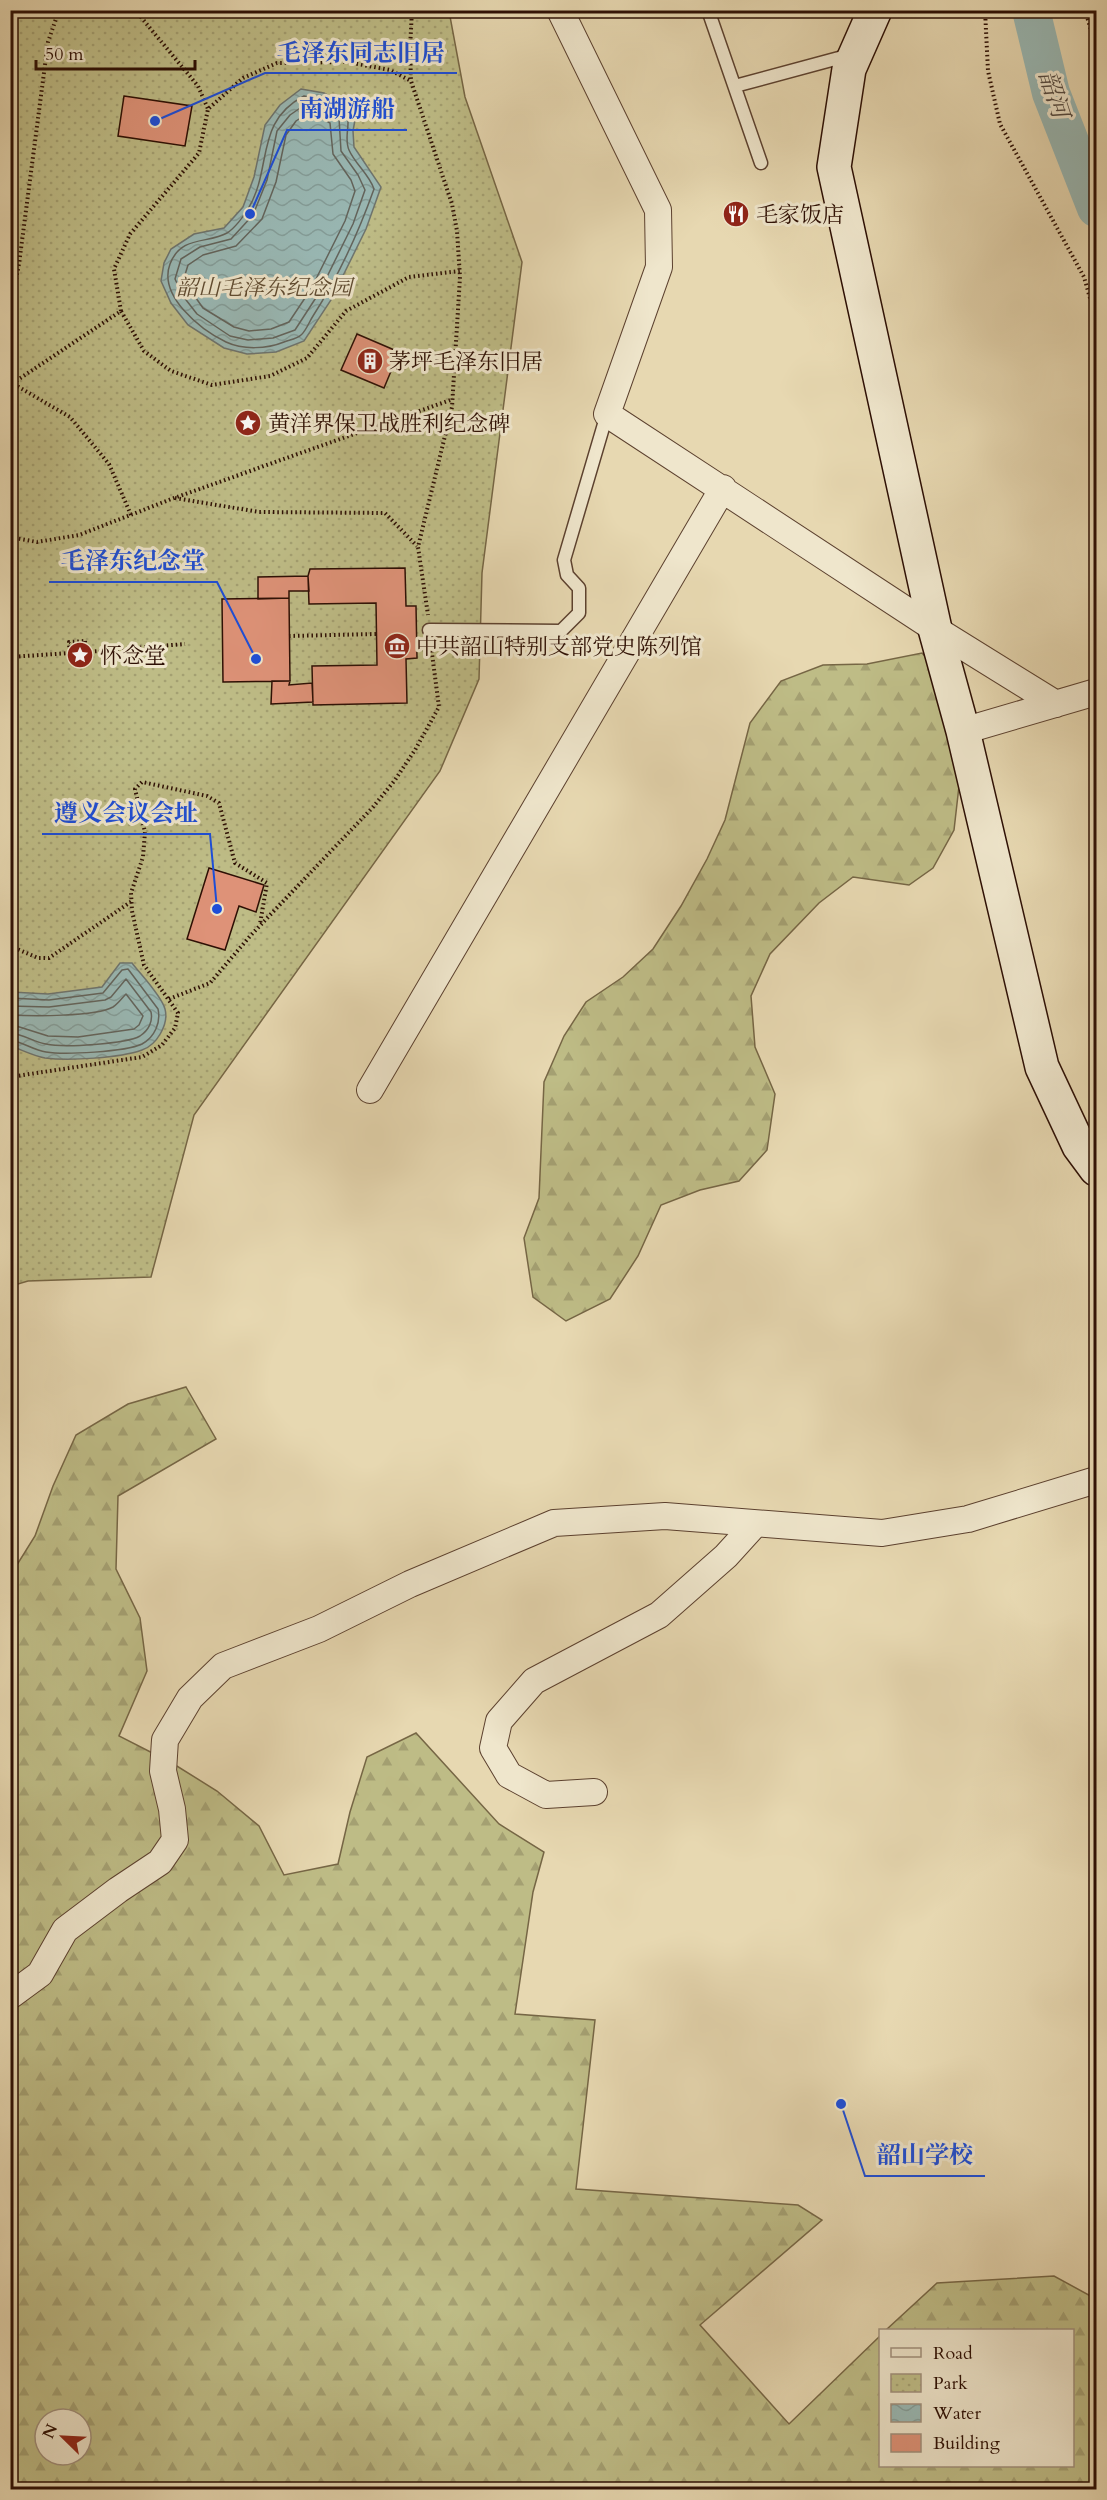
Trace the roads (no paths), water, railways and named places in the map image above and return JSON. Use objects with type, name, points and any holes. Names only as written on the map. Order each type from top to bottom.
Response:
[{"type":"main road","points":[[875,10],[849,69],[834,167],[935,629],[963,731],[1042,1067],[1074,1137],[1096,1168]]},
{"type":"street","points":[[560,10],[658,210],[659,267],[607,414],[935,629],[1056,704]]},
{"type":"street","points":[[370,1090],[723,488]]},
{"type":"street","points":[[963,731],[1096,692]]},
{"type":"street","points":[[10,1996],[40,1974],[65,1930],[160,1862],[175,1840],[172,1809],[163,1771],[165,1740],[190,1698],[223,1666],[319,1629],[410,1584],[554,1523],[665,1516],[882,1533],[968,1519],[1096,1480]]},
{"type":"street","points":[[594,1792],[546,1795],[510,1775],[494,1748],[500,1721],[534,1682],[659,1615],[726,1556],[755,1524]]},
{"type":"lane","points":[[708,10],[761,163]]},
{"type":"lane","points":[[735,86],[855,54]]},
{"type":"lane","points":[[429,630],[561,631],[579,613],[579,588],[567,575],[564,560],[607,414]]},
{"type":"water","points":[[301,89],[324,93],[350,108],[355,120],[354,147],[381,187],[366,229],[331,300],[304,341],[276,352],[247,354],[224,348],[188,325],[171,303],[161,281],[164,263],[171,249],[194,234],[224,228],[243,207],[254,177],[265,125],[280,105]]},
{"type":"water","points":[[120,963],[132,963],[163,1003],[165,1021],[161,1033],[152,1044],[142,1050],[121,1055],[67,1059],[41,1057],[11,1046],[11,992],[48,994],[102,987]]},
{"type":"waterway","name":"韶河","points":[[1031,10],[1051,93],[1096,208]]},
{"type":"place","name":"毛泽东同志旧居","points":[[155,121]]},
{"type":"place","name":"南湖游船","points":[[250,214]]},
{"type":"place","name":"毛家饭店","points":[[736,214]]},
{"type":"place","name":"茅坪毛泽东旧居","points":[[370,361]]},
{"type":"place","name":"黄洋界保卫战胜利纪念碑","points":[[248,423]]},
{"type":"place","name":"中共韶山特别支部党史陈列馆","points":[[397,646]]},
{"type":"place","name":"怀念堂","points":[[80,655]]},
{"type":"place","name":"毛泽东纪念堂","points":[[256,659]]},
{"type":"place","name":"遵义会议会址","points":[[217,909]]},
{"type":"place","name":"韶山学校","points":[[841,2104]]},
{"type":"park label","name":"韶山毛泽东纪念园","points":[[264,287]]}]
